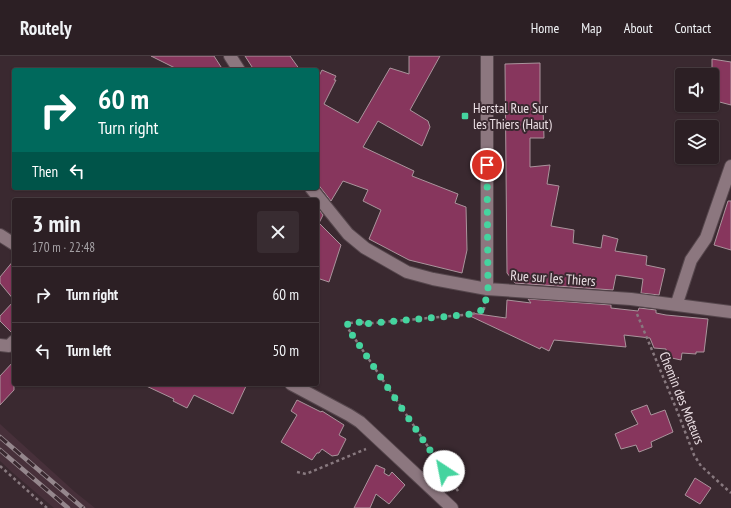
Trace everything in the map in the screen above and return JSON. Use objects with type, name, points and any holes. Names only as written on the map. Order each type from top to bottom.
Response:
[{"type":"street","points":[[230,56],[238,68]]},
{"type":"street","points":[[487,56],[488,289]]},
{"type":"street","points":[[677,303],[691,260],[706,238],[731,166]]},
{"type":"street","name":"Rue sur les Thiers","points":[[313,190],[348,234],[364,248],[407,272],[433,279],[488,289],[677,303],[731,312]]},
{"type":"street","points":[[0,235],[12,243]]},
{"type":"street","points":[[295,386],[349,415],[381,440],[452,508]]},
{"type":"path","points":[[461,497],[347,327],[348,323],[363,322],[362,324],[473,314],[484,309],[488,289]]},
{"type":"path","name":"Chemin des Moteurs","points":[[631,299],[694,455],[701,466],[731,493]]},
{"type":"path","points":[[297,472],[306,474],[368,448],[381,440]]},
{"type":"path","points":[[0,466],[47,508]]},
{"type":"shaded area","points":[[0,424],[75,492],[95,508],[54,508],[13,473],[0,461]]},
{"type":"building","points":[[151,56],[214,56],[222,68],[175,68]]},
{"type":"building","points":[[245,56],[290,56],[299,68],[253,68]]},
{"type":"building","points":[[409,56],[440,56],[410,110],[428,121],[430,127],[422,146],[378,121],[363,147],[414,171],[412,176],[458,194],[455,203],[466,207],[467,250],[462,273],[409,260],[369,239],[381,210],[363,201],[368,190],[343,181],[331,201],[319,186],[319,76],[322,70],[336,76],[334,80],[336,80],[324,104],[358,123],[390,68],[409,74]]},
{"type":"building","points":[[712,59],[731,62],[731,105],[719,102],[719,68],[712,68]]},
{"type":"building","points":[[540,63],[540,107],[543,107],[544,138],[530,138],[530,167],[550,165],[547,184],[559,186],[551,226],[574,230],[573,243],[601,248],[603,235],[618,239],[615,251],[647,256],[646,265],[665,269],[659,295],[641,293],[643,279],[616,275],[613,290],[515,283],[507,273],[505,64]]},
{"type":"building","points":[[728,201],[731,201],[731,250],[714,245]]},
{"type":"building","points":[[319,210],[323,215],[319,223]]},
{"type":"building","points":[[319,223],[341,245],[329,282],[319,279]]},
{"type":"building","points":[[12,262],[12,298],[0,283],[0,277]]},
{"type":"building","points":[[528,299],[611,305],[611,308],[638,311],[639,308],[656,310],[656,313],[666,315],[708,319],[704,352],[696,352],[696,354],[682,353],[681,360],[667,357],[666,349],[654,348],[650,338],[624,335],[626,347],[554,340],[549,351],[541,347],[540,349],[470,316],[471,313],[506,318],[507,300],[531,303]]},
{"type":"building","points":[[12,303],[12,333],[0,321],[0,316]]},
{"type":"building","points":[[12,363],[12,386],[14,386],[14,390],[0,405],[0,376]]},
{"type":"building","points":[[146,386],[246,386],[233,414],[194,395],[187,408],[173,401],[174,399]]},
{"type":"building","points":[[297,400],[321,412],[322,411],[344,425],[339,435],[346,439],[338,455],[332,456],[322,449],[312,460],[281,442],[297,415],[291,411]]},
{"type":"building","points":[[647,405],[651,415],[665,410],[673,432],[651,442],[652,447],[639,452],[636,445],[621,449],[615,434],[638,424],[631,411]]},
{"type":"building","points":[[376,465],[385,469],[384,473],[389,476],[392,472],[405,485],[389,504],[376,494],[370,508],[354,508]]},
{"type":"building","points":[[695,478],[711,488],[700,504],[685,495]]},
{"type":"railway","points":[[0,437],[83,508]]},
{"type":"railway","points":[[0,450],[68,508]]},
{"type":"place","name":"Herstal Rue Sur les Thiers (Haut)","points":[[465,116]]},
{"type":"route","points":[[444,471],[347,327],[348,323],[363,322],[362,324],[473,314],[484,309],[488,289],[487,165]]}]
